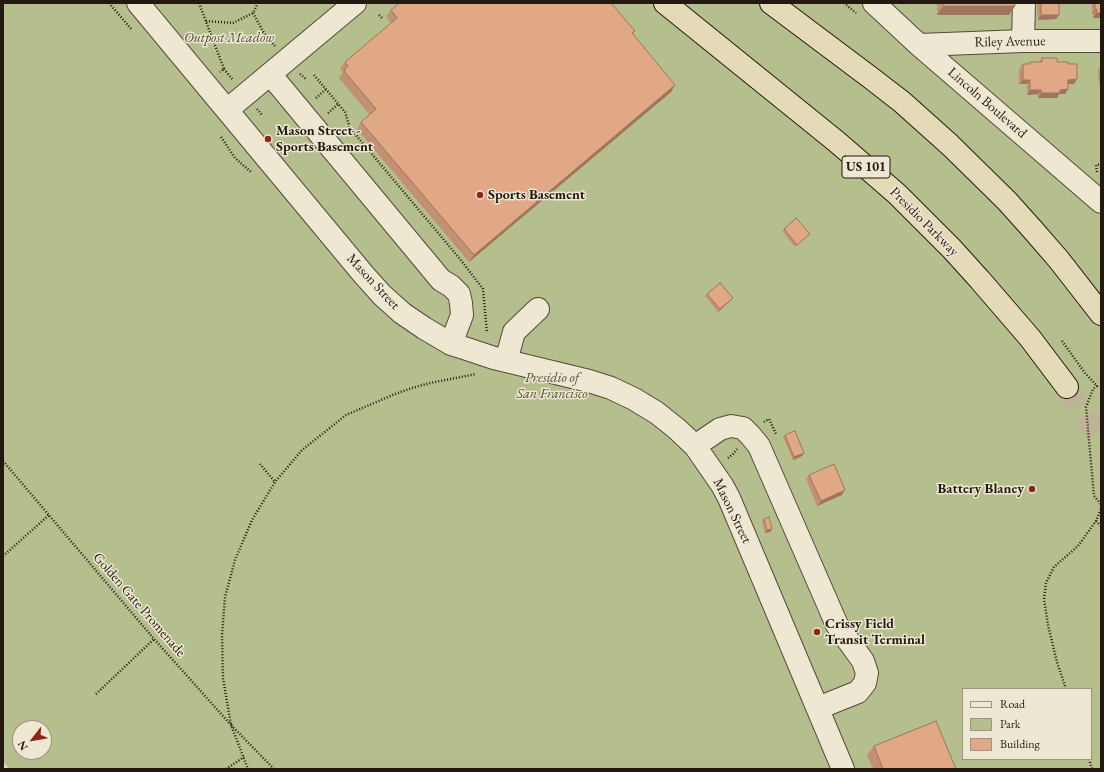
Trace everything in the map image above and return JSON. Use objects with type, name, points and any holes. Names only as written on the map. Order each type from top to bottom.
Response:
[{"type":"highway","name":"Presidio Parkway","points":[[665,3],[837,142],[897,194],[980,280],[1030,338],[1067,387]]},
{"type":"highway","points":[[770,3],[902,102],[950,145],[1034,230],[1101,314]]},
{"type":"street","name":"Mason Street","points":[[138,3],[364,275],[382,295],[402,313],[451,344],[483,355],[589,381],[611,388],[658,413],[695,446],[722,484],[843,769]]},
{"type":"street","points":[[227,110],[355,3]]},
{"type":"street","name":"Lincoln Boulevard","points":[[874,3],[919,45],[1101,202]]},
{"type":"street","points":[[1023,41],[1024,3]]},
{"type":"street","name":"Riley Avenue","points":[[919,45],[1023,41],[1101,41]]},
{"type":"street","points":[[270,74],[441,280],[451,286],[459,294],[462,315],[451,344]]},
{"type":"street","points":[[506,361],[514,332],[538,309]]},
{"type":"street","points":[[695,446],[720,430],[731,426],[743,428],[759,446],[837,625],[863,661],[867,673],[865,683],[858,692],[818,708]]},
{"type":"path","points":[[199,3],[224,69],[237,85]]},
{"type":"path","points":[[206,21],[233,23],[253,13],[258,3]]},
{"type":"path","points":[[253,13],[265,35],[279,50]]},
{"type":"path","points":[[379,15],[382,18]]},
{"type":"path","points":[[220,72],[224,69]]},
{"type":"path","points":[[314,75],[345,112],[350,128],[460,258],[483,289],[487,333]]},
{"type":"path","points":[[320,95],[326,89]]},
{"type":"path","points":[[332,109],[339,104]]},
{"type":"path","points":[[1096,165],[1101,164]]},
{"type":"path","points":[[1062,341],[1097,386],[1093,389],[1086,406],[1094,496],[1101,504]]},
{"type":"path","points":[[274,769],[231,724],[223,678],[222,635],[225,597],[234,560],[252,520],[275,482],[304,447],[346,415],[412,388],[477,374]]},
{"type":"path","name":"Golden Gate Promenade","points":[[3,462],[154,639],[231,724],[248,769]]},
{"type":"path","points":[[260,464],[275,482]]},
{"type":"path","points":[[1066,688],[1048,625],[1044,599],[1046,583],[1054,567],[1078,546],[1096,521],[1101,509]]},
{"type":"path","points":[[3,556],[49,515]]},
{"type":"path","points":[[1096,521],[1101,526]]},
{"type":"path","points":[[96,694],[154,639]]},
{"type":"path","points":[[226,769],[244,756]]},
{"type":"green space","name":"Presidio of San Francisco","points":[[3,3],[1101,3],[1101,769],[9,769],[3,761]]},
{"type":"building","name":"Sports Basement","points":[[399,3],[611,3],[635,31],[632,33],[675,85],[474,255],[361,122],[376,109],[344,71],[348,66],[345,62],[397,18],[391,10]]},
{"type":"building","points":[[943,3],[1015,3],[1015,6],[943,6]]},
{"type":"building","points":[[1041,3],[1059,3],[1059,15],[1041,15]]},
{"type":"building","points":[[1095,3],[1101,3],[1101,13],[1096,13],[1097,9],[1095,10]]},
{"type":"building","points":[[1042,58],[1057,58],[1057,62],[1077,64],[1077,79],[1068,80],[1068,89],[1060,90],[1060,93],[1041,93],[1041,90],[1030,90],[1030,80],[1023,80],[1023,64],[1030,64],[1030,62],[1042,62]]},
{"type":"building","points":[[796,218],[810,234],[797,245],[784,229]]},
{"type":"building","points":[[720,283],[733,298],[720,309],[707,294]]},
{"type":"building","points":[[795,431],[804,453],[794,457],[785,435]]},
{"type":"building","points":[[834,464],[845,490],[821,501],[809,475]]},
{"type":"building","points":[[769,517],[772,529],[767,530],[764,519]]},
{"type":"building","points":[[936,721],[956,769],[883,769],[874,746]]},
{"type":"tunnel","points":[[1067,387],[1101,442]]},
{"type":"place","name":"Mason Street - Sports Basement","points":[[268,139]]},
{"type":"place","name":"Sports Basement","points":[[480,195]]},
{"type":"place","name":"Battery Blaney","points":[[1032,489]]},
{"type":"place","name":"Crissy Field Transit Terminal","points":[[817,632]]},
{"type":"park label","name":"Outpost Meadow","points":[[229,38]]}]
